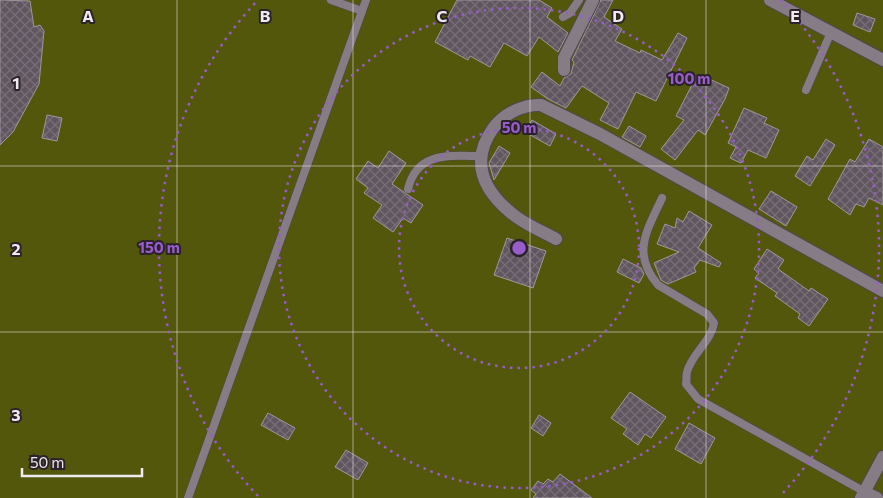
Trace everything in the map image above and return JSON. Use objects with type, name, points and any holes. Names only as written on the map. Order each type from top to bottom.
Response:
[{"type":"street","points":[[564,70],[564,58],[594,0]]},
{"type":"street","points":[[770,0],[883,60]]},
{"type":"street","points":[[556,239],[516,216],[499,200],[482,174],[481,156],[487,137],[499,121],[516,110],[531,104],[541,105],[600,134],[883,291]]},
{"type":"street","points":[[877,498],[863,495],[883,457]]},
{"type":"lane","points":[[331,0],[362,11]]},
{"type":"lane","points":[[188,498],[366,0]]},
{"type":"lane","points":[[563,17],[570,13],[579,0]]},
{"type":"lane","points":[[806,90],[831,32]]},
{"type":"lane","points":[[408,189],[410,178],[431,159],[445,156],[481,156]]},
{"type":"lane","points":[[662,198],[643,239],[642,249],[652,278],[658,285],[711,317],[714,323],[713,332],[696,354],[687,371],[686,384],[698,399],[863,495]]},
{"type":"shaded area","points":[[0,0],[883,0],[883,498],[0,498]]},
{"type":"building","points":[[0,0],[30,1],[34,27],[40,25],[44,31],[39,84],[13,132],[0,145]]},
{"type":"building","points":[[457,0],[539,0],[552,8],[547,17],[568,33],[558,52],[539,37],[527,56],[504,43],[490,67],[470,56],[468,60],[435,42]]},
{"type":"building","points":[[601,0],[613,0],[604,17],[622,29],[615,41],[640,53],[641,50],[662,60],[678,33],[687,38],[656,101],[636,92],[618,129],[600,120],[609,103],[582,86],[566,108],[548,99],[531,87],[542,72],[560,86],[564,78],[571,74],[574,62],[572,60]]},
{"type":"building","points":[[857,13],[875,19],[870,32],[853,25]]},
{"type":"building","points":[[696,77],[706,81],[707,78],[729,88],[705,135],[698,130],[675,160],[661,149],[684,120],[676,116]]},
{"type":"building","points":[[744,108],[767,118],[764,123],[779,130],[766,158],[748,150],[741,163],[730,158],[736,147],[728,143]]},
{"type":"building","points":[[47,115],[62,118],[57,141],[42,138]]},
{"type":"building","points":[[532,120],[556,134],[550,146],[525,132]]},
{"type":"building","points":[[629,126],[646,136],[640,147],[622,137]]},
{"type":"building","points":[[826,139],[835,145],[810,186],[795,176],[807,156],[813,160]]},
{"type":"building","points":[[869,139],[883,147],[883,205],[869,198],[864,207],[856,204],[850,215],[828,199],[850,159],[855,162]]},
{"type":"building","points":[[499,146],[510,153],[494,180],[489,163]]},
{"type":"building","points":[[389,151],[406,163],[392,184],[423,205],[411,223],[403,218],[393,232],[373,218],[382,205],[364,193],[368,188],[356,179],[368,161],[378,168]]},
{"type":"building","points":[[771,191],[797,207],[786,226],[759,209]]},
{"type":"building","points":[[689,211],[712,225],[698,248],[721,263],[719,267],[700,260],[694,268],[696,272],[668,284],[661,280],[654,263],[679,252],[657,244],[665,224],[675,228],[677,218],[683,222]]},
{"type":"building","points":[[507,238],[546,251],[533,288],[494,275]]},
{"type":"building","points":[[767,249],[784,260],[778,269],[809,291],[811,288],[828,299],[809,326],[798,318],[800,314],[775,296],[777,293],[755,278],[759,273],[754,269]]},
{"type":"building","points":[[623,259],[641,268],[644,274],[639,283],[617,272]]},
{"type":"building","points":[[630,392],[666,417],[651,438],[645,434],[638,445],[623,434],[627,429],[611,418]]},
{"type":"building","points":[[268,413],[295,428],[288,440],[261,425]]},
{"type":"building","points":[[539,415],[551,423],[543,436],[531,428]]},
{"type":"building","points":[[689,423],[715,438],[701,464],[675,449]]},
{"type":"building","points":[[346,450],[368,463],[358,480],[335,467]]},
{"type":"building","points":[[560,474],[592,498],[533,498],[536,494],[531,490],[538,481],[543,484],[548,479],[553,482]]}]
